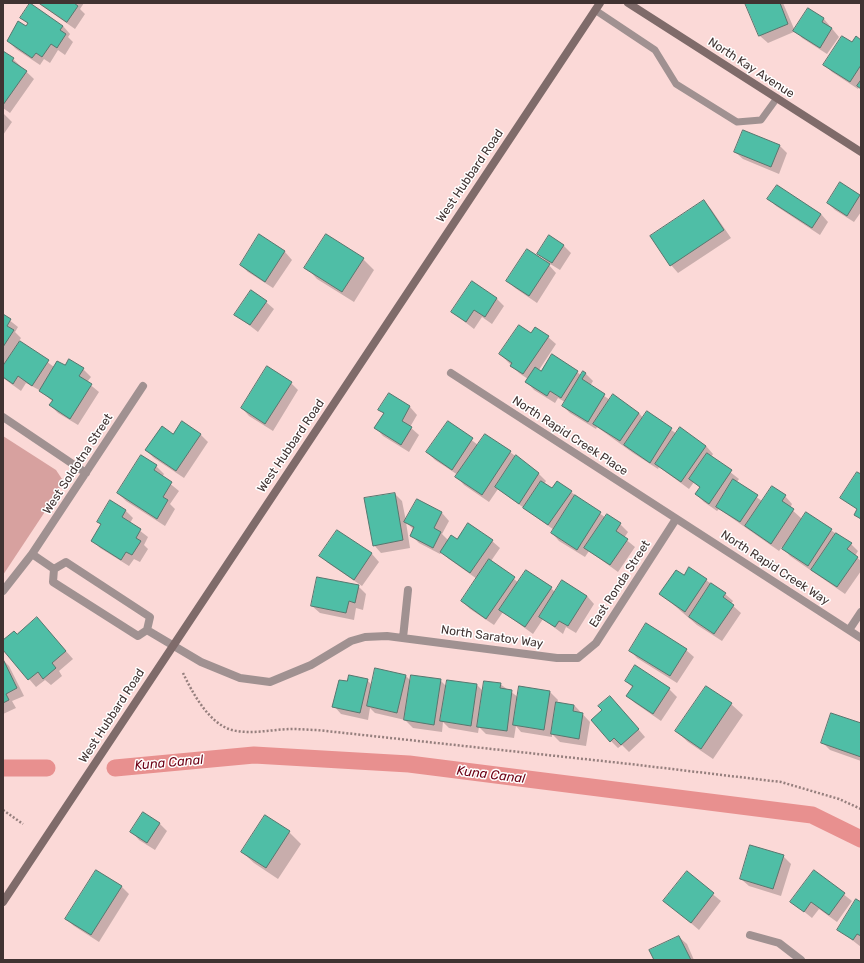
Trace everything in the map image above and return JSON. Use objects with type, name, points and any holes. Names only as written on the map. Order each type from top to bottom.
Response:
[{"type":"street","name":"North Kay Avenue","points":[[628,3],[861,152]]},
{"type":"street","name":"West Hubbard Road","points":[[3,902],[598,6]]},
{"type":"street","name":"North Rapid Creek Place","points":[[451,373],[676,519]]},
{"type":"street","name":"West Soldotna Street","points":[[3,591],[32,554],[143,386]]},
{"type":"street","points":[[3,417],[86,472]]},
{"type":"street","name":"North Rapid Creek Way","points":[[676,519],[861,638]]},
{"type":"street","name":"East Ronda Street","points":[[578,658],[596,643],[676,519]]},
{"type":"street","points":[[32,554],[54,569]]},
{"type":"street","points":[[66,562],[79,570],[150,617],[147,630],[138,636],[53,582],[54,569],[66,562]]},
{"type":"street","points":[[403,638],[408,590]]},
{"type":"street","points":[[849,630],[861,612]]},
{"type":"street","name":"North Saratov Way","points":[[147,630],[200,662],[240,678],[270,682],[311,665],[351,640],[372,636],[403,638],[557,658],[578,658]]},
{"type":"street","points":[[750,935],[779,943],[801,960]]},
{"type":"lane","points":[[598,6],[655,50],[676,84],[737,122],[761,120],[777,98]]},
{"type":"path","points":[[183,673],[204,708],[215,719],[230,729],[244,731],[293,729],[317,730],[766,780],[781,782],[839,799],[861,809]]},
{"type":"path","points":[[3,810],[23,824]]},
{"type":"shaded area","points":[[3,436],[56,470],[62,479],[60,489],[3,575]]},
{"type":"building","points":[[30,3],[63,26],[60,30],[66,34],[57,48],[51,44],[42,57],[36,53],[32,58],[7,41],[18,21],[26,26],[28,23],[20,18]]},
{"type":"building","points":[[39,3],[74,3],[78,6],[67,22]]},
{"type":"building","points":[[745,3],[780,3],[788,24],[759,36]]},
{"type":"building","points":[[808,8],[824,18],[822,22],[832,28],[820,48],[793,31]]},
{"type":"building","points":[[842,36],[852,42],[856,36],[861,40],[861,65],[850,82],[823,65]]},
{"type":"building","points":[[3,51],[14,58],[12,61],[27,71],[3,105]]},
{"type":"building","points":[[861,80],[861,89],[857,86]]},
{"type":"building","points":[[743,130],[780,145],[771,167],[734,152]]},
{"type":"building","points":[[840,182],[860,195],[847,216],[827,203]]},
{"type":"building","points":[[777,185],[821,214],[812,228],[767,199]]},
{"type":"building","points":[[704,200],[724,230],[670,266],[650,236]]},
{"type":"building","points":[[259,234],[285,251],[265,282],[240,265]]},
{"type":"building","points":[[326,234],[364,258],[342,292],[304,268]]},
{"type":"building","points":[[549,235],[564,245],[552,263],[537,254]]},
{"type":"building","points":[[527,249],[550,264],[529,296],[506,281]]},
{"type":"building","points":[[472,281],[497,298],[485,317],[474,310],[466,322],[451,312]]},
{"type":"building","points":[[251,290],[267,301],[250,325],[234,315]]},
{"type":"building","points":[[3,314],[11,319],[7,326],[14,330],[3,347]]},
{"type":"building","points":[[519,325],[531,333],[535,327],[549,336],[523,374],[510,366],[512,363],[499,354]]},
{"type":"building","points":[[20,341],[49,360],[32,386],[18,376],[13,384],[3,377],[3,366]]},
{"type":"building","points":[[552,354],[578,371],[561,398],[550,391],[547,396],[525,382],[535,367],[541,371]]},
{"type":"building","points":[[69,359],[84,368],[79,376],[92,384],[70,419],[49,405],[53,400],[39,391],[57,361],[65,365]]},
{"type":"building","points":[[267,366],[292,382],[265,424],[241,408]]},
{"type":"building","points":[[583,371],[586,373],[582,379],[605,394],[588,422],[562,406]]},
{"type":"building","points":[[389,393],[410,406],[402,421],[412,427],[401,445],[374,428],[384,413],[378,410]]},
{"type":"building","points":[[613,394],[639,413],[620,441],[593,424]]},
{"type":"building","points":[[647,411],[672,428],[650,463],[624,445]]},
{"type":"building","points":[[182,421],[201,434],[176,471],[145,450],[162,426],[173,434]]},
{"type":"building","points":[[448,421],[473,438],[452,470],[426,452]]},
{"type":"building","points":[[680,427],[706,446],[681,482],[655,464]]},
{"type":"building","points":[[485,434],[511,451],[482,495],[455,477]]},
{"type":"building","points":[[707,453],[732,470],[709,504],[695,494],[700,487],[689,479]]},
{"type":"building","points":[[141,455],[157,465],[154,470],[172,482],[163,497],[168,500],[157,519],[117,493]]},
{"type":"building","points":[[516,455],[539,473],[519,504],[495,487]]},
{"type":"building","points":[[857,472],[861,474],[861,519],[854,515],[857,509],[840,498]]},
{"type":"building","points":[[733,479],[758,495],[740,522],[716,507]]},
{"type":"building","points":[[541,481],[552,488],[557,481],[572,491],[548,525],[523,508]]},
{"type":"building","points":[[772,486],[786,495],[782,501],[794,509],[771,544],[745,526]]},
{"type":"building","points":[[395,493],[403,540],[373,546],[364,498]]},
{"type":"building","points":[[575,495],[601,512],[577,550],[551,533]]},
{"type":"building","points":[[417,499],[442,512],[434,528],[441,532],[433,548],[410,536],[414,527],[404,522]]},
{"type":"building","points":[[110,500],[126,510],[122,517],[141,529],[136,538],[141,541],[132,555],[126,552],[121,560],[91,541],[101,524],[97,522]]},
{"type":"building","points":[[806,512],[832,529],[808,566],[782,549]]},
{"type":"building","points":[[607,514],[621,523],[616,531],[628,539],[610,565],[584,548]]},
{"type":"building","points":[[468,523],[493,540],[470,573],[440,552],[451,535],[457,539]]},
{"type":"building","points":[[337,530],[372,553],[354,580],[319,556]]},
{"type":"building","points":[[836,533],[852,543],[847,549],[858,557],[837,587],[811,570]]},
{"type":"building","points":[[489,559],[515,577],[486,619],[461,601]]},
{"type":"building","points":[[689,567],[707,579],[685,612],[659,594],[676,570],[684,575]]},
{"type":"building","points":[[526,570],[552,587],[525,627],[499,610]]},
{"type":"building","points":[[317,577],[359,585],[355,603],[349,601],[346,613],[311,606]]},
{"type":"building","points":[[562,580],[587,596],[568,626],[559,621],[555,627],[539,617]]},
{"type":"building","points":[[711,583],[726,593],[723,597],[734,605],[714,634],[689,617]]},
{"type":"building","points":[[37,617],[66,651],[52,663],[56,668],[43,679],[38,672],[28,680],[3,650],[3,640],[14,631],[17,634]]},
{"type":"building","points":[[646,623],[687,649],[670,676],[629,651]]},
{"type":"building","points":[[3,659],[17,688],[6,694],[9,700],[3,703]]},
{"type":"building","points":[[635,665],[670,688],[653,714],[626,696],[633,686],[625,681]]},
{"type":"building","points":[[375,668],[406,675],[397,713],[367,706]]},
{"type":"building","points":[[349,675],[368,679],[360,713],[332,707],[339,680],[347,681]]},
{"type":"building","points":[[411,675],[441,679],[434,725],[404,720]]},
{"type":"building","points":[[447,680],[477,684],[471,726],[440,721]]},
{"type":"building","points":[[484,681],[501,683],[500,688],[512,690],[507,731],[477,727]]},
{"type":"building","points":[[519,686],[550,691],[544,730],[513,725]]},
{"type":"building","points":[[706,686],[732,703],[701,749],[675,731]]},
{"type":"building","points":[[610,696],[639,729],[621,745],[614,738],[610,742],[591,720],[602,710],[598,706]]},
{"type":"building","points":[[556,702],[574,705],[573,711],[583,713],[579,739],[551,734]]},
{"type":"building","points":[[831,713],[861,723],[861,757],[821,743]]},
{"type":"building","points":[[143,812],[160,823],[147,843],[130,832]]},
{"type":"building","points":[[265,815],[290,831],[266,868],[241,852]]},
{"type":"building","points":[[750,845],[784,855],[773,889],[740,879]]},
{"type":"building","points":[[96,870],[122,886],[91,935],[65,919]]},
{"type":"building","points":[[814,870],[845,893],[829,915],[811,902],[804,912],[790,902]]},
{"type":"building","points":[[687,871],[714,893],[691,923],[663,901]]},
{"type":"building","points":[[856,899],[861,902],[861,936],[857,934],[853,940],[837,930]]},
{"type":"building","points":[[679,936],[691,960],[654,960],[649,950]]},
{"type":"waterway","name":"Kuna Canal","points":[[115,768],[254,755],[409,764],[812,815],[861,839]]},
{"type":"waterway","name":"Kuna Canal","points":[[3,768],[47,768]]}]
